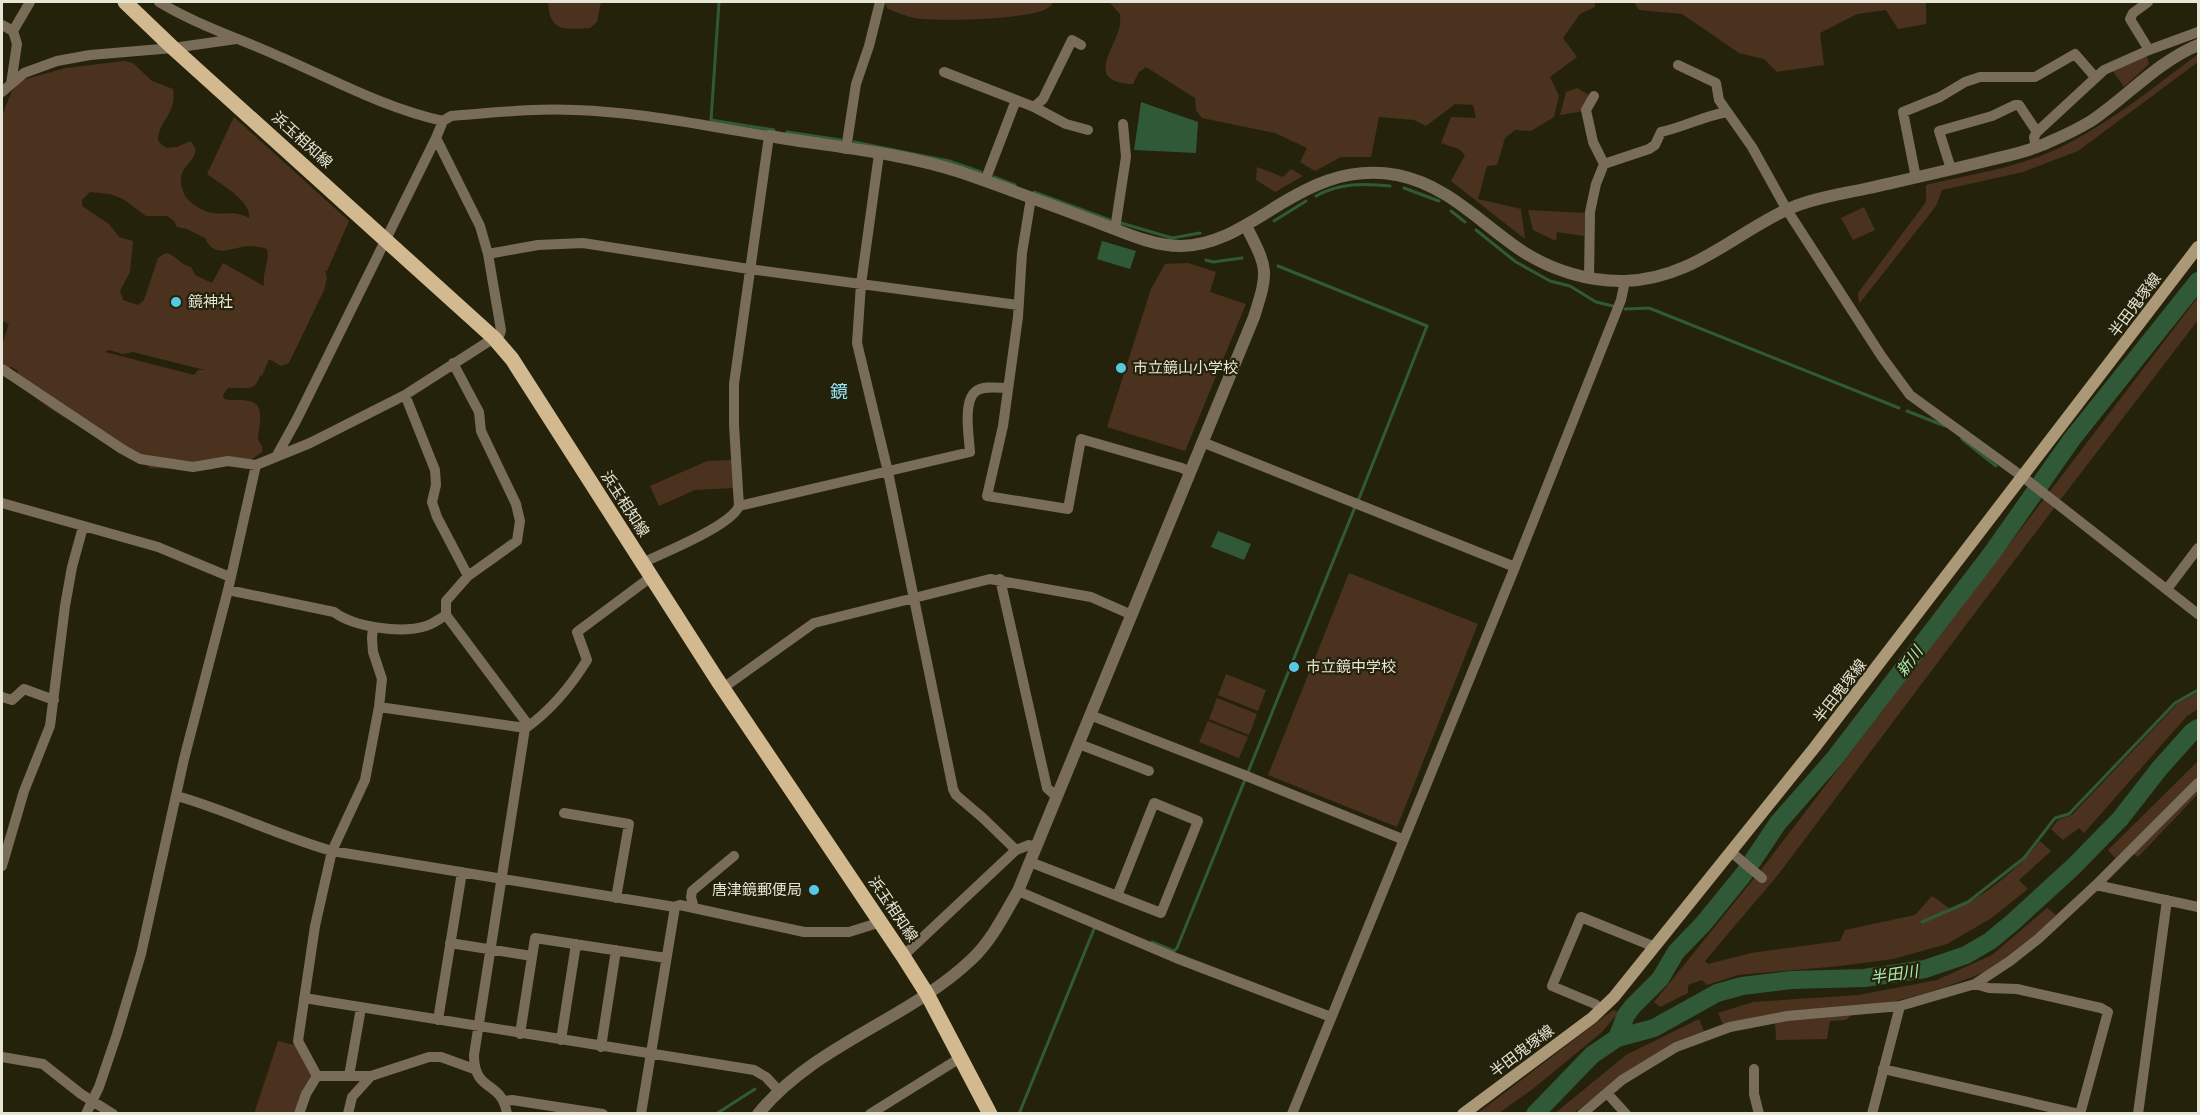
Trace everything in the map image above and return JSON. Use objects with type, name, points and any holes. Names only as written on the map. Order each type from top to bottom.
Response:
[{"type":"main road","name":"浜玉相知線","points":[[124,2],[494,338],[512,359],[723,688],[903,956],[927,994],[990,1113]]},
{"type":"main road","name":"半田鬼塚線","points":[[1463,1113],[1601,1010],[1614,997],[1733,854],[2024,479],[2199,247]]},
{"type":"street","points":[[11,84],[16,44],[13,31],[30,2]]},
{"type":"street","points":[[159,2],[376,100],[417,115],[443,121]]},
{"type":"street","points":[[846,149],[856,84],[869,46],[880,2]]},
{"type":"street","points":[[2148,2],[2130,19],[2149,50]]},
{"type":"street","points":[[2,25],[13,31]]},
{"type":"street","points":[[2036,148],[2034,137],[2037,132],[2104,70],[2149,50],[2199,32]]},
{"type":"street","points":[[2,92],[24,73],[57,61],[90,55],[173,48],[238,39]]},
{"type":"street","points":[[1034,106],[1043,99],[1071,40],[1081,45]]},
{"type":"street","points":[[276,457],[297,420],[443,121],[451,116],[575,110],[646,116],[879,154],[956,171],[1155,243],[1190,246],[1219,238],[1246,226],[1317,184],[1348,174],[1376,172],[1432,186],[1451,197],[1522,251],[1549,267],[1589,278],[1625,281],[1667,274],[1699,262],[1787,210],[1824,198],[1951,170],[2036,148],[2091,121],[2177,56],[2199,45]]},
{"type":"street","points":[[1916,178],[1903,112],[1940,97],[1965,82],[1980,77],[2035,76],[2075,54],[2096,77]]},
{"type":"street","points":[[1678,65],[1716,82],[1719,100],[1752,147],[1787,210],[1882,357],[1910,394],[2199,614]]},
{"type":"street","points":[[944,72],[1034,106],[1066,124],[1088,130]]},
{"type":"street","points":[[1589,278],[1590,212],[1596,183],[1604,164],[1593,141],[1586,110],[1594,96]]},
{"type":"street","points":[[985,181],[1016,100]]},
{"type":"street","points":[[1951,170],[1939,130],[1992,116],[2019,105],[2037,132]]},
{"type":"street","points":[[1604,164],[1649,149],[1655,145],[1661,132],[1683,127],[1714,114],[1727,112]]},
{"type":"street","points":[[1115,229],[1126,157],[1123,124]]},
{"type":"street","points":[[642,563],[723,523],[736,512],[739,506],[734,384],[769,136]]},
{"type":"street","points":[[2,369],[140,459],[193,467],[228,461],[256,465],[310,443],[405,395],[500,334],[501,330],[488,254],[480,226],[436,138]]},
{"type":"street","points":[[879,154],[861,284],[857,344],[888,472],[953,789],[956,795],[1016,850]]},
{"type":"street","points":[[1031,198],[1022,253],[1015,345],[1003,426],[987,496],[1068,509],[1081,439],[1190,472]]},
{"type":"street","points":[[758,1113],[778,1091],[818,1061],[951,977],[990,938],[1018,891],[1254,317],[1265,278],[1264,266],[1246,226]]},
{"type":"street","points":[[488,254],[538,245],[583,243],[749,269],[1018,305]]},
{"type":"street","points":[[1292,1113],[1515,567],[1621,300],[1625,281]]},
{"type":"street","points":[[453,363],[479,412],[481,431],[516,504],[520,521],[517,541],[468,576],[446,601],[446,615],[526,722],[490,950],[474,1069],[479,1079],[500,1094],[505,1101],[507,1113]]},
{"type":"street","points":[[739,506],[970,452],[967,423],[971,397],[975,391],[981,389],[1008,388]]},
{"type":"street","points":[[405,395],[435,470],[436,485],[432,502],[437,518],[468,576]]},
{"type":"street","points":[[1203,442],[1515,567]]},
{"type":"street","points":[[86,1113],[93,1101],[117,1034],[141,954],[187,748],[228,590],[256,465]]},
{"type":"street","points":[[2,503],[158,547],[230,577]]},
{"type":"street","points":[[2,866],[7,827],[50,726],[65,606],[83,526]]},
{"type":"street","points":[[2167,590],[2199,548]]},
{"type":"street","points":[[379,707],[526,728],[536,721],[573,683],[586,660],[577,632],[651,577]]},
{"type":"street","points":[[723,688],[814,623],[990,579],[1091,597],[1131,615]]},
{"type":"street","points":[[1000,579],[1047,788],[1057,797]]},
{"type":"street","points":[[228,590],[334,612],[341,618],[373,627],[406,629],[426,626],[446,615]]},
{"type":"street","points":[[317,1076],[298,1041],[315,926],[332,851],[365,780],[379,707],[382,679],[374,652],[373,627]]},
{"type":"street","points":[[2,697],[12,700],[24,689],[54,700]]},
{"type":"street","points":[[1090,715],[1248,776],[1402,840]]},
{"type":"street","points":[[1079,744],[1149,771]]},
{"type":"street","points":[[1582,1113],[1622,1080],[1676,1047],[1730,1028],[1787,1016],[1900,1006],[1975,984],[2038,939],[2199,783]]},
{"type":"street","points":[[177,796],[209,805],[297,841],[332,851],[616,898],[675,907],[680,905],[804,932],[849,932],[881,922]]},
{"type":"street","points":[[1030,862],[1117,896],[1161,913],[1198,821],[1154,803],[1117,896]]},
{"type":"street","points":[[564,813],[629,824],[616,898]]},
{"type":"street","points":[[903,956],[1016,850],[1029,844],[1036,847]]},
{"type":"street","points":[[1733,854],[1762,878]]},
{"type":"street","points":[[694,908],[692,891],[734,856]]},
{"type":"street","points":[[438,1020],[462,872]]},
{"type":"street","points":[[2096,885],[2199,907]]},
{"type":"street","points":[[1018,891],[1176,958],[1330,1017]]},
{"type":"street","points":[[2138,1113],[2167,900]]},
{"type":"street","points":[[641,1113],[675,907]]},
{"type":"street","points":[[1601,1010],[1595,1004],[1552,986],[1581,917],[1655,947]]},
{"type":"street","points":[[520,1034],[535,938],[666,958]]},
{"type":"street","points":[[450,944],[532,956]]},
{"type":"street","points":[[561,1040],[576,944]]},
{"type":"street","points":[[601,1047],[616,950]]},
{"type":"street","points":[[1883,1069],[2080,1113],[2109,1012],[2101,1008],[2017,989],[1989,988],[1975,984]]},
{"type":"street","points":[[304,999],[754,1070],[766,1077],[778,1091]]},
{"type":"street","points":[[1872,1113],[1900,1006]]},
{"type":"street","points":[[349,1076],[361,1008]]},
{"type":"street","points":[[2,1057],[43,1064],[113,1113]]},
{"type":"street","points":[[317,1076],[370,1077],[429,1057],[441,1057],[474,1069]]},
{"type":"street","points":[[872,1113],[960,1058]]},
{"type":"street","points":[[1754,1069],[1754,1094],[1759,1113]]},
{"type":"street","points":[[299,1113],[306,1094],[317,1076]]},
{"type":"street","points":[[348,1113],[352,1097],[370,1077]]},
{"type":"street","points":[[1607,1093],[1626,1113]]},
{"type":"street","points":[[505,1101],[512,1100],[603,1113]]},
{"type":"shaded area","points":[[548,2],[601,2],[597,22],[590,28],[573,29],[555,24],[549,12]]},
{"type":"shaded area","points":[[884,2],[1054,2],[1048,8],[1022,15],[942,20],[911,17],[888,9]]},
{"type":"shaded area","points":[[1109,2],[1595,2],[1595,7],[1580,14],[1563,38],[1577,57],[1550,77],[1559,96],[1554,117],[1531,131],[1515,130],[1505,138],[1497,165],[1487,166],[1478,199],[1521,209],[1525,239],[1451,181],[1465,155],[1459,149],[1441,143],[1451,117],[1476,118],[1473,105],[1455,104],[1426,126],[1414,120],[1379,117],[1371,157],[1341,157],[1315,171],[1300,162],[1307,148],[1275,133],[1202,118],[1196,110],[1195,98],[1146,67],[1139,72],[1133,84],[1110,78],[1106,72],[1106,65],[1119,29],[1120,14]]},
{"type":"shaded area","points":[[1634,2],[1926,2],[1926,24],[1898,29],[1886,10],[1857,14],[1820,33],[1824,65],[1777,72],[1764,59],[1739,53],[1682,14],[1639,10]]},
{"type":"shaded area","points":[[2197,55],[2198,62],[2078,151],[2023,172],[1942,190],[1936,206],[1859,304],[1858,293],[1926,202],[1926,185],[1998,169],[2051,152],[2084,135],[2118,113]]},
{"type":"shaded area","points":[[2147,56],[2149,64],[2124,87],[2112,70]]},
{"type":"shaded area","name":"鏡神社","points":[[124,61],[133,63],[152,81],[173,89],[172,106],[161,128],[158,141],[166,148],[177,147],[190,141],[194,146],[195,154],[182,173],[181,182],[184,195],[200,208],[213,213],[235,213],[249,218],[246,205],[207,174],[234,117],[349,221],[327,271],[325,271],[327,278],[324,290],[289,363],[281,366],[269,359],[262,376],[260,375],[255,385],[247,388],[228,388],[223,395],[224,399],[255,403],[260,411],[258,440],[262,446],[262,452],[249,461],[219,466],[210,470],[150,468],[131,450],[95,425],[86,429],[41,402],[18,382],[18,371],[12,367],[2,369],[2,344],[9,324],[2,321],[2,115],[12,91],[22,80],[66,68]],"holes":[[[90,192],[110,194],[123,199],[146,216],[167,216],[177,227],[205,238],[213,248],[218,250],[247,246],[267,249],[264,286],[223,263],[212,283],[195,275],[191,267],[166,253],[158,258],[144,300],[138,305],[123,300],[120,291],[130,272],[133,241],[119,237],[109,224],[82,206],[82,200]],[[109,350],[123,354],[133,352],[205,370],[198,370],[194,375],[105,352]]]},
{"type":"shaded area","points":[[1577,88],[1589,95],[1584,111],[1560,115],[1566,92]]},
{"type":"shaded area","points":[[1141,102],[1198,122],[1196,153],[1134,150]]},
{"type":"shaded area","points":[[1257,167],[1283,177],[1291,169],[1303,176],[1275,192],[1256,180]]},
{"type":"shaded area","points":[[1864,207],[1875,230],[1853,240],[1841,218]]},
{"type":"shaded area","points":[[1528,210],[1585,213],[1584,236],[1557,232],[1556,241],[1533,230]]},
{"type":"shaded area","points":[[1102,241],[1136,251],[1130,269],[1097,259]]},
{"type":"shaded area","points":[[1188,263],[1216,272],[1210,292],[1246,304],[1185,451],[1107,427],[1151,289],[1165,264]]},
{"type":"shaded area","points":[[2198,297],[2198,320],[1777,876],[1705,961],[1708,964],[1751,953],[1840,941],[1845,930],[1915,915],[1932,896],[1952,910],[1976,898],[2000,881],[2040,841],[2051,851],[2019,880],[2028,889],[1990,919],[1947,944],[1893,959],[1738,975],[1707,985],[1702,980],[1688,985],[1688,993],[1660,1007],[1654,1002],[1764,866]]},
{"type":"shaded area","points":[[732,460],[734,488],[695,490],[659,506],[650,486],[707,461]]},
{"type":"shaded area","points":[[1218,531],[1251,544],[1244,560],[1211,547]]},
{"type":"shaded area","points":[[1349,573],[1478,624],[1397,827],[1268,775]]},
{"type":"shaded area","points":[[1226,674],[1266,690],[1258,711],[1218,695]]},
{"type":"shaded area","points":[[2198,692],[2198,709],[2187,716],[2084,833],[2079,828],[2063,840],[2051,829],[2058,820],[2072,815],[2177,704]]},
{"type":"shaded area","points":[[1217,698],[1257,714],[1249,735],[1209,719]]},
{"type":"shaded area","points":[[1208,721],[1248,737],[1239,758],[1199,742]]},
{"type":"shaded area","points":[[2198,761],[2198,794],[2138,857],[2126,849],[2115,858],[2108,850]]},
{"type":"shaded area","points":[[2047,908],[2056,915],[2026,944],[2001,963],[1975,976],[1941,988],[1854,1012],[1846,1020],[1830,1021],[1827,1039],[1776,1040],[1775,1022],[1724,1027],[1718,1013],[1753,1002],[1859,995],[1937,980],[1992,955]]},
{"type":"shaded area","points":[[1613,1010],[1619,1012],[1602,1032],[1534,1088],[1499,1113],[1478,1113]]},
{"type":"shaded area","points":[[1699,1019],[1704,1031],[1674,1042],[1622,1075],[1574,1113],[1554,1114],[1626,1055]]},
{"type":"shaded area","points":[[278,1041],[298,1046],[314,1075],[296,1113],[254,1114]]},
{"type":"waterway","points":[[719,2],[711,120],[774,130]]},
{"type":"waterway","points":[[787,132],[841,140]]},
{"type":"waterway","points":[[854,142],[949,161],[981,172]]},
{"type":"waterway","points":[[994,177],[1015,185]]},
{"type":"waterway","points":[[1316,196],[1352,185],[1390,186]]},
{"type":"waterway","points":[[1404,188],[1439,201]]},
{"type":"waterway","points":[[1034,192],[1110,220]]},
{"type":"waterway","points":[[1274,221],[1306,201]]},
{"type":"waterway","points":[[1451,211],[1465,222]]},
{"type":"waterway","points":[[1121,223],[1172,238],[1200,233]]},
{"type":"waterway","points":[[1476,230],[1516,262],[1550,281],[1570,286],[1596,302],[1613,306]]},
{"type":"waterway","points":[[1206,260],[1213,262],[1242,258]]},
{"type":"waterway","points":[[1278,266],[1427,326],[1358,501]]},
{"type":"waterway","name":"新川","points":[[1617,1038],[1626,1015],[1660,979],[1676,952],[1703,924],[1743,875],[1778,823],[1834,759],[1992,553],[2072,439],[2198,281]]},
{"type":"waterway","points":[[1625,309],[1649,308],[1899,408]]},
{"type":"waterway","points":[[1907,411],[1945,426]]},
{"type":"waterway","points":[[1962,439],[1996,466]]},
{"type":"waterway","points":[[1152,942],[1174,951],[1177,948],[1355,507]]},
{"type":"waterway","points":[[1922,922],[1968,902],[2024,858],[2055,818],[2069,814],[2175,703],[2198,690]]},
{"type":"waterway","name":"半田川","points":[[1535,1114],[1592,1055],[1617,1038],[1654,1028],[1717,993],[1742,986],[1791,980],[1864,978],[1925,969],[1966,955],[1990,941],[2073,867],[2120,819],[2159,769],[2198,728]]},
{"type":"waterway","points":[[1019,1114],[1094,929]]},
{"type":"waterway","points":[[716,1114],[755,1089]]},
{"type":"place","name":"鏡神社","points":[[176,302]]},
{"type":"place","name":"市立鏡山小学校","points":[[1121,368]]},
{"type":"place","name":"市立鏡中学校","points":[[1294,667]]},
{"type":"place","name":"唐津鏡郵便局","points":[[814,890]]},
{"type":"district","name":"鏡","points":[[839,392]]}]
